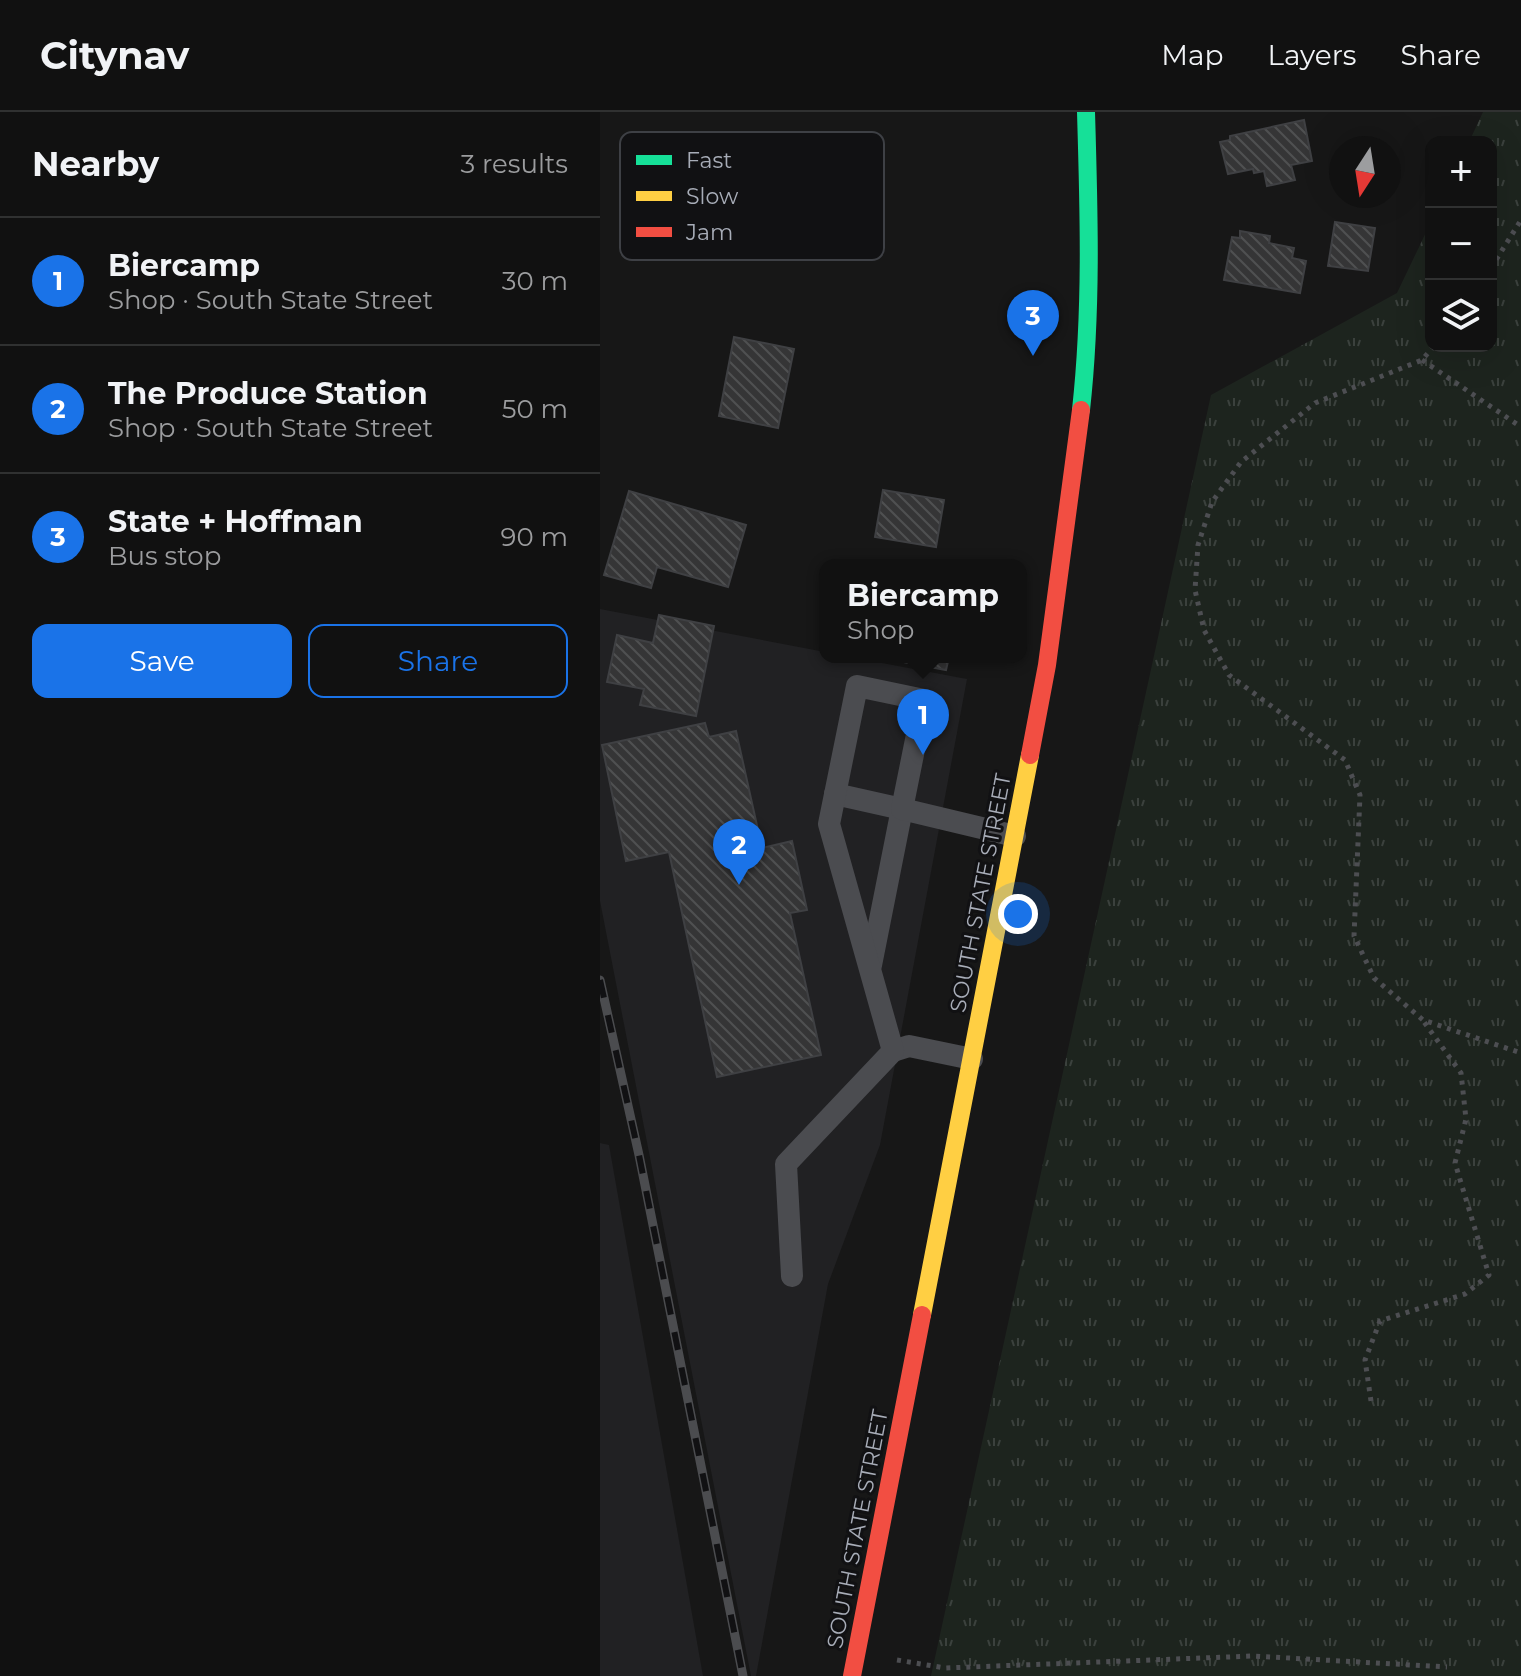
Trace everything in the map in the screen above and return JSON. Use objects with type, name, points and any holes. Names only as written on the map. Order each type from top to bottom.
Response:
[{"type":"main road","name":"SOUTH STATE STREET","points":[[852,1676],[1047,665],[1088,348],[1090,243],[1086,112]]},
{"type":"lane","points":[[870,970],[924,700],[857,686],[829,824],[870,970],[893,1051]]},
{"type":"lane","points":[[835,794],[1015,836]]},
{"type":"lane","points":[[792,1276],[786,1164],[893,1051],[909,1046],[972,1059]]},
{"type":"path","points":[[1497,258],[1521,220]]},
{"type":"path","points":[[1371,1401],[1365,1360],[1380,1321],[1465,1294],[1489,1275],[1455,1163],[1466,1119],[1461,1073],[1423,1020],[1374,978],[1354,936],[1360,795],[1345,760],[1229,675],[1204,630],[1195,590],[1198,545],[1212,502],[1241,462],[1315,403],[1422,360],[1429,352]]},
{"type":"path","points":[[1422,360],[1521,427]]},
{"type":"path","points":[[1423,1020],[1521,1053]]},
{"type":"path","points":[[857,1652],[945,1668],[1253,1656],[1447,1667]]},
{"type":"shaded area","points":[[600,609],[819,651],[819,663],[882,663],[967,679],[880,1145],[828,1284],[756,1676],[751,1676],[600,901]]},
{"type":"shaded area","points":[[600,1143],[609,1145],[703,1676],[600,1676]]},
{"type":"green space","points":[[1483,112],[1521,112],[1521,1676],[931,1676],[1211,395],[1397,293],[1425,235],[1425,352],[1497,352],[1497,136],[1472,136]]},
{"type":"building","points":[[1304,120],[1312,161],[1291,165],[1295,180],[1267,186],[1264,171],[1254,173],[1253,169],[1228,174],[1220,142],[1230,140],[1230,136]]},
{"type":"building","points":[[1335,222],[1375,228],[1368,271],[1328,266]]},
{"type":"building","points":[[1240,231],[1270,236],[1269,243],[1294,248],[1292,258],[1306,261],[1300,293],[1224,280],[1232,237],[1240,238]]},
{"type":"building","points":[[734,337],[794,349],[778,428],[719,416]]},
{"type":"building","points":[[883,490],[944,500],[936,547],[875,537]]},
{"type":"building","points":[[629,491],[746,525],[728,587],[657,567],[651,588],[604,575]]},
{"type":"building","points":[[659,615],[714,626],[696,716],[640,705],[644,689],[607,682],[617,635],[653,643]]},
{"type":"building","points":[[909,663],[948,663],[946,670]]},
{"type":"building","points":[[705,723],[709,737],[736,731],[762,848],[792,841],[807,910],[790,913],[821,1055],[717,1077],[669,852],[626,861],[602,745]]},
{"type":"railway","points":[[600,980],[639,1155],[743,1676]]},
{"type":"traffic: fast","points":[[1081,410],[1088,298],[1086,112]]},
{"type":"traffic: slow","points":[[922,1315],[1030,755]]},
{"type":"traffic: jam","points":[[1030,755],[1047,665],[1081,410]]},
{"type":"traffic: jam","points":[[852,1676],[922,1315]]},
{"type":"place","name":"State + Hoffman","points":[[1033,356]]},
{"type":"place","name":"Biercamp","points":[[923,755]]},
{"type":"place","name":"The Produce Station","points":[[739,885]]}]
